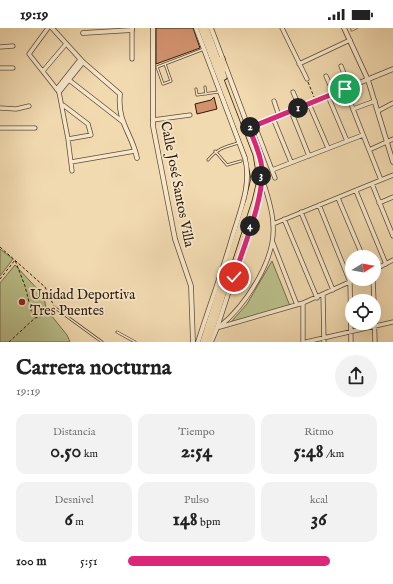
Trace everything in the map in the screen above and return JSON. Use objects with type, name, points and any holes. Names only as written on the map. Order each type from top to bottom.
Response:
[{"type":"main road","points":[[201,28],[211,45],[254,155],[257,178],[253,201],[208,342]]},
{"type":"main road","points":[[201,341],[249,200],[254,178],[250,156],[206,28]]},
{"type":"main road","points":[[222,58],[225,79]]},
{"type":"street","points":[[48,28],[29,54],[58,91],[63,104],[72,171]]},
{"type":"street","points":[[52,28],[82,61],[120,94],[119,107],[123,122],[137,158]]},
{"type":"street","name":"Calle José Santos Villa","points":[[153,28],[153,120],[175,239],[191,286],[193,342]]},
{"type":"street","points":[[196,28],[222,58],[260,161],[262,176],[274,224],[273,242],[252,290],[231,316],[218,328]]},
{"type":"street","points":[[201,341],[247,190],[247,166],[240,142],[220,92],[211,45],[211,28]]},
{"type":"street","points":[[282,28],[307,79]]},
{"type":"street","points":[[344,28],[368,80],[393,162]]},
{"type":"street","points":[[82,33],[132,29],[132,59]]},
{"type":"street","points":[[299,64],[350,40]]},
{"type":"street","points":[[43,71],[66,44]]},
{"type":"street","points":[[0,47],[13,46]]},
{"type":"street","points":[[58,91],[69,80],[82,61]]},
{"type":"street","points":[[54,96],[82,61]]},
{"type":"street","points":[[341,66],[353,109],[381,180]]},
{"type":"street","points":[[0,68],[13,68]]},
{"type":"street","points":[[249,128],[393,69]]},
{"type":"street","points":[[326,76],[334,94]]},
{"type":"street","points":[[69,80],[123,122]]},
{"type":"street","points":[[293,92],[300,108]]},
{"type":"street","points":[[328,96],[347,141]]},
{"type":"street","points":[[274,101],[280,116]]},
{"type":"street","points":[[353,109],[375,101]]},
{"type":"street","points":[[63,104],[88,124],[91,135],[68,139]]},
{"type":"street","points":[[309,104],[328,148]]},
{"type":"street","points":[[378,110],[393,104]]},
{"type":"street","points":[[0,108],[16,109],[29,106]]},
{"type":"street","points":[[291,111],[309,156]]},
{"type":"street","points":[[153,120],[190,115]]},
{"type":"street","points":[[273,118],[291,162]]},
{"type":"street","points":[[255,126],[275,178]]},
{"type":"street","points":[[0,128],[35,128]]},
{"type":"street","points":[[272,170],[363,135]]},
{"type":"street","points":[[368,150],[393,139]]},
{"type":"street","points":[[71,162],[135,151]]},
{"type":"street","points":[[274,224],[393,175]]},
{"type":"street","points":[[211,342],[218,328],[258,201],[262,176]]},
{"type":"street","points":[[372,184],[393,236]]},
{"type":"street","points":[[356,190],[386,264]]},
{"type":"street","points":[[338,198],[360,250]]},
{"type":"street","points":[[380,203],[393,198]]},
{"type":"street","points":[[319,205],[345,270]]},
{"type":"street","points":[[301,212],[333,290]]},
{"type":"street","points":[[284,219],[317,298]]},
{"type":"street","points":[[273,242],[297,305]]},
{"type":"street","points":[[381,266],[393,260]]},
{"type":"street","points":[[218,328],[303,303],[345,284]]},
{"type":"street","points":[[350,286],[351,342]]},
{"type":"street","points":[[323,295],[324,340]]},
{"type":"street","points":[[303,303],[304,342],[324,340],[358,330]]},
{"type":"street","points":[[381,325],[393,322]]},
{"type":"street","points":[[375,330],[375,342]]},
{"type":"lane","points":[[352,28],[352,30],[356,28]]},
{"type":"lane","points":[[165,64],[171,81],[163,84],[157,67],[211,45]]},
{"type":"lane","points":[[205,87],[206,94]]},
{"type":"lane","points":[[196,89],[197,95],[220,92]]},
{"type":"lane","points":[[208,160],[215,151],[222,147],[240,142]]},
{"type":"lane","points":[[215,151],[227,165],[241,161]]},
{"type":"lane","points":[[54,307],[102,342]]},
{"type":"lane","points":[[117,332],[135,342]]},
{"type":"path","points":[[307,79],[316,101]]},
{"type":"path","points":[[0,247],[45,286],[54,307],[42,316],[35,318],[9,342]]},
{"type":"path","points":[[0,279],[15,260]]},
{"type":"path","points":[[15,260],[25,286],[32,314],[35,318]]},
{"type":"green space","points":[[0,249],[13,259],[0,276]]},
{"type":"green space","points":[[272,261],[290,306],[231,322],[247,304]]},
{"type":"green space","name":"Unidad Deportiva Tres Puentes","points":[[15,265],[44,296],[46,309],[67,335],[70,342],[0,342],[0,283]]},
{"type":"building","points":[[156,28],[193,28],[200,48],[156,64]]},
{"type":"building","points":[[214,97],[217,109],[197,114],[195,104],[211,100]]},
{"type":"place","name":"Unidad Deportiva Tres Puentes","points":[[22,302]]},
{"type":"route","points":[[234,277],[261,188],[262,170],[256,145],[249,128],[345,89]]}]
